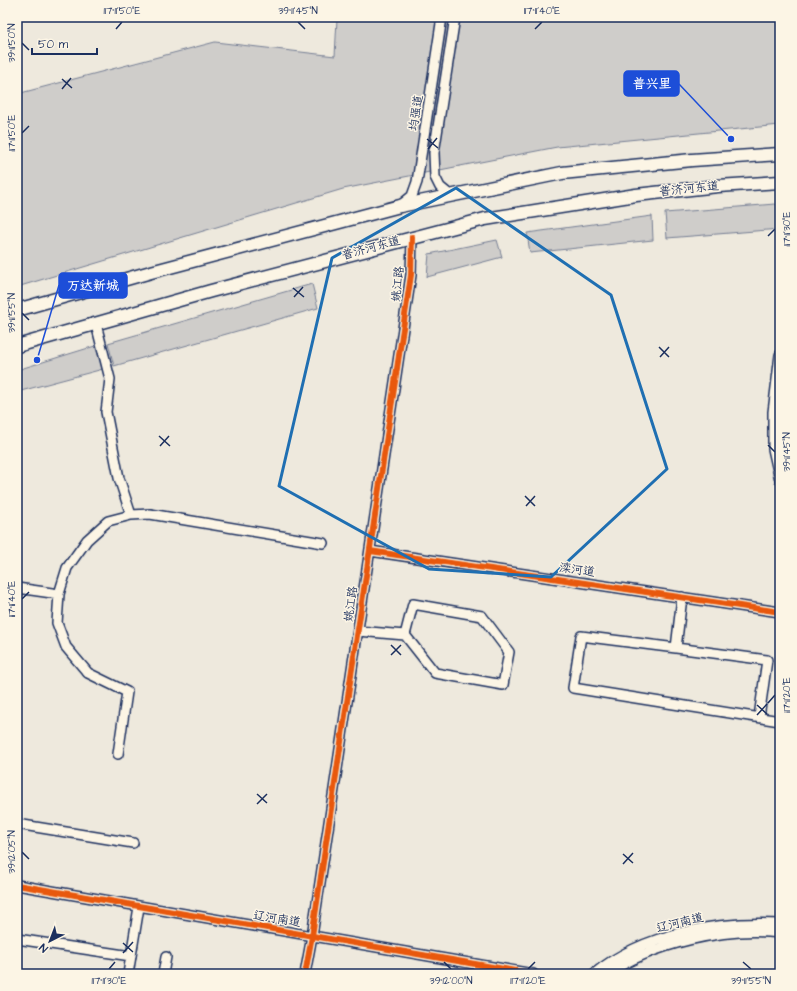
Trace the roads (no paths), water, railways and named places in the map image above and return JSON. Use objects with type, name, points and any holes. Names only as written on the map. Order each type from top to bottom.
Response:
[{"type":"main road","points":[[17,310],[400,206],[562,173],[780,154]]},
{"type":"main road","name":"普济河东道","points":[[17,346],[412,237],[484,219],[636,195],[718,186],[780,182]]},
{"type":"street","name":"均强道","points":[[400,206],[412,196],[417,182],[442,17]]},
{"type":"street","name":"均强道","points":[[450,196],[440,187],[435,177],[434,153],[455,17]]},
{"type":"street","name":"姚江路","points":[[305,974],[312,936],[411,275],[412,237]]},
{"type":"street","points":[[96,324],[110,379],[106,412],[119,478],[131,515]]},
{"type":"street","points":[[780,355],[773,412],[773,449],[780,480]]},
{"type":"street","points":[[118,754],[127,692],[88,673],[66,647],[57,623],[59,594],[67,568],[87,540],[108,522],[131,515],[150,514],[323,544]]},
{"type":"street","name":"滦河道","points":[[370,551],[780,612]]},
{"type":"street","points":[[17,588],[59,594]]},
{"type":"street","points":[[676,648],[682,597]]},
{"type":"street","points":[[358,631],[405,635],[435,673],[503,685],[508,652],[482,616],[413,604],[405,635]]},
{"type":"street","points":[[759,717],[767,660],[581,636],[573,688],[780,721]]},
{"type":"street","points":[[17,824],[133,843]]},
{"type":"street","name":"辽河南道","points":[[17,885],[533,974]]},
{"type":"street","points":[[128,974],[139,907]]},
{"type":"street","name":"辽河南道","points":[[594,974],[609,961],[635,948],[686,932],[734,924],[780,924]]},
{"type":"street","name":"辽河南道","points":[[607,974],[627,962],[649,953],[705,936],[737,933],[780,933]]},
{"type":"street","points":[[17,939],[131,956]]},
{"type":"street","points":[[163,974],[166,957]]},
{"type":"place","name":"普兴里","points":[[731,139]]},
{"type":"place","name":"万达新城","points":[[37,360]]}]
